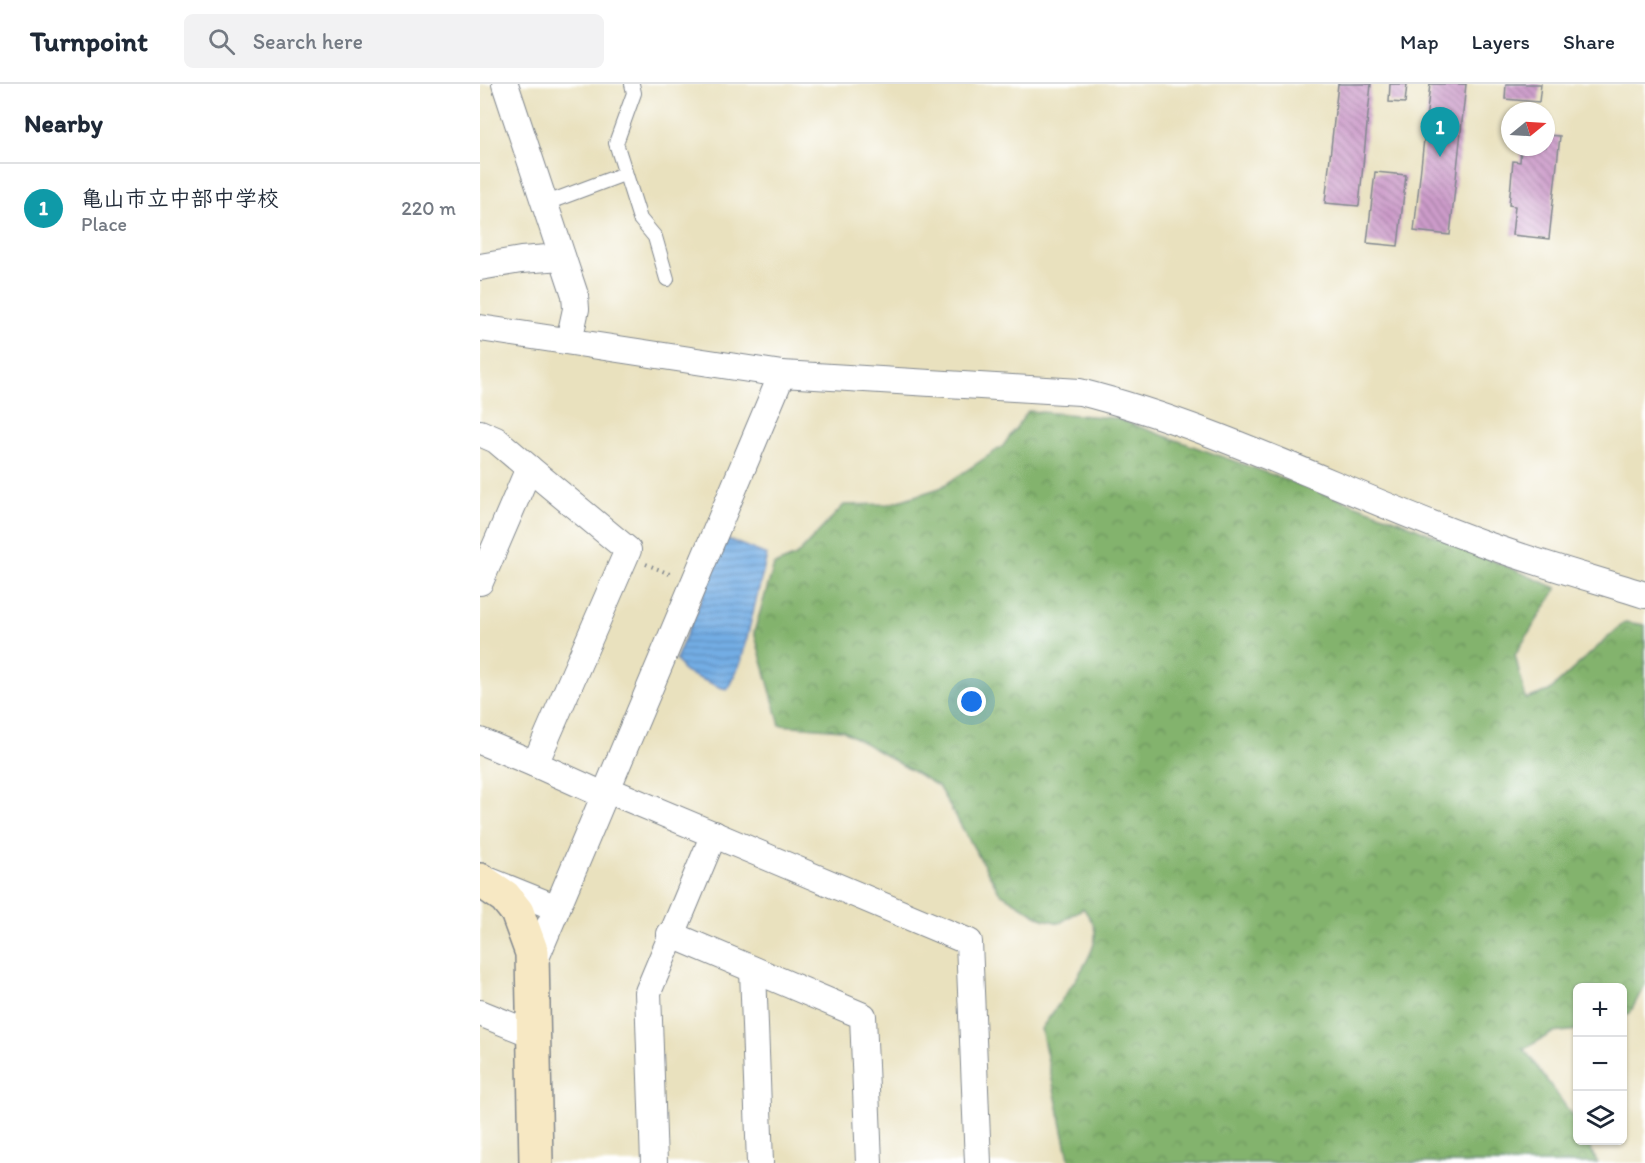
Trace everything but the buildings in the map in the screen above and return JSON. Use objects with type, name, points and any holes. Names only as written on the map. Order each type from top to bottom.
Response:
[{"type":"street","points":[[505,84],[576,302],[569,341]]},
{"type":"street","points":[[480,267],[521,260],[562,257]]},
{"type":"street","points":[[480,328],[782,374],[1080,392],[1124,403],[1188,424],[1493,547],[1645,595]]},
{"type":"street","points":[[534,964],[782,374]]},
{"type":"street","points":[[480,433],[496,440],[628,550],[535,765]]},
{"type":"street","points":[[480,582],[529,468]]},
{"type":"street","points":[[480,741],[535,765],[714,834],[969,942],[978,1163]]},
{"type":"street","points":[[654,1163],[648,992],[670,934],[714,834]]},
{"type":"street","points":[[480,880],[495,882],[556,908]]},
{"type":"street","points":[[480,880],[505,897],[517,912],[530,943],[534,964],[532,1034],[536,1163]]},
{"type":"street","points":[[670,934],[863,1016],[869,1163]]},
{"type":"street","points":[[753,970],[760,1163]]},
{"type":"street","points":[[480,1013],[532,1034]]},
{"type":"lane","points":[[632,84],[634,93],[616,143],[640,219],[655,237],[667,279]]},
{"type":"lane","points":[[544,204],[624,174]]},
{"type":"path","points":[[626,556],[695,584]]},
{"type":"green space","points":[[1028,411],[1115,418],[1395,519],[1557,588],[1515,655],[1526,699],[1549,691],[1625,622],[1645,625],[1645,985],[1630,1013],[1627,1014],[1627,983],[1573,983],[1573,1030],[1552,1033],[1524,1049],[1573,1116],[1573,1145],[1588,1145],[1598,1163],[1070,1163],[1041,1029],[1073,984],[1088,958],[1095,937],[1095,929],[1090,918],[1083,908],[1060,923],[1043,919],[1000,893],[938,786],[842,730],[780,725],[754,632],[774,565],[796,556],[844,505],[889,504],[940,488],[1003,446]]},
{"type":"water","points":[[727,539],[767,555],[741,662],[727,690],[684,672],[676,659]]},
{"type":"place","name":"亀山市立中部中学校","points":[[1440,157]]}]
